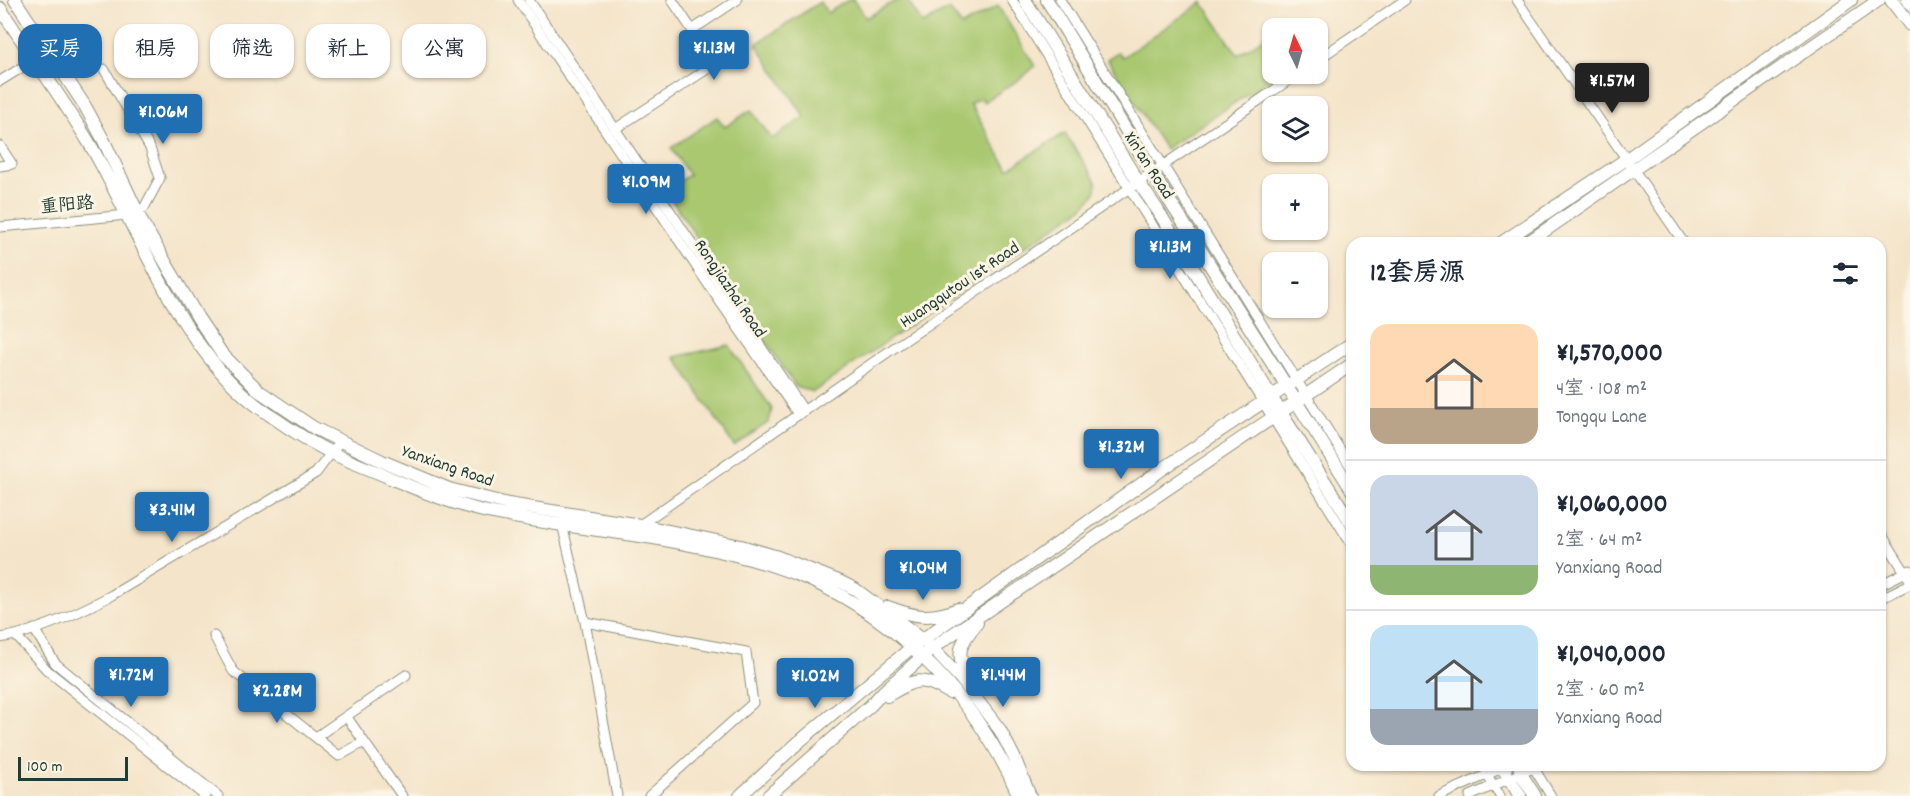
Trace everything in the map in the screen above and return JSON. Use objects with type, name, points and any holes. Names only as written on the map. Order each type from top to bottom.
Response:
[{"type":"main road","name":"Yanxiang Road","points":[[15,0],[85,106],[104,141],[153,268],[188,326],[226,377],[258,406],[332,453],[456,503],[480,510],[677,542],[728,553],[808,579],[848,600],[886,625],[922,657],[959,699],[998,755],[1019,796]]},
{"type":"main road","name":"Xin'an Road","points":[[1025,0],[1134,186],[1157,209],[1276,414],[1346,515]]},
{"type":"main road","name":"Xin'an Road","points":[[1047,0],[1158,169],[1301,399],[1346,479]]},
{"type":"main road","points":[[1535,237],[1851,0]]},
{"type":"main road","points":[[1511,237],[1631,164],[1879,0]]},
{"type":"main road","points":[[1891,0],[1910,26]]},
{"type":"main road","name":"Yanxiang Road","points":[[0,8],[18,36]]},
{"type":"main road","name":"Yanxiang Road","points":[[46,78],[222,354],[265,396],[314,428],[340,441],[430,481],[468,494],[526,507],[640,525],[741,546],[778,557],[841,582],[871,601],[927,644],[976,697],[1009,746],[1030,796]]},
{"type":"main road","points":[[768,796],[871,705],[882,692],[922,657],[927,644],[975,602],[1161,470],[1346,347]]},
{"type":"main road","points":[[740,796],[912,647],[927,644],[988,610],[1346,368]]},
{"type":"main road","points":[[871,601],[919,616],[943,614],[975,602]]},
{"type":"main road","points":[[976,697],[961,665],[961,647],[964,638],[988,610]]},
{"type":"main road","points":[[871,705],[906,684],[917,681],[928,682],[959,699]]},
{"type":"main road","points":[[1512,771],[1520,796]]},
{"type":"main road","points":[[1513,771],[1535,796]]},
{"type":"street","name":"Rongjiazhai Road","points":[[518,0],[712,290],[801,412]]},
{"type":"street","name":"Rongjiazhai Road","points":[[529,0],[801,412]]},
{"type":"street","points":[[615,129],[715,64],[672,0]]},
{"type":"street","points":[[692,30],[737,0]]},
{"type":"street","points":[[1012,0],[1134,186]]},
{"type":"street","points":[[1060,0],[1158,169]]},
{"type":"street","points":[[1328,52],[1405,0]]},
{"type":"street","points":[[1517,0],[1680,237]]},
{"type":"street","points":[[104,69],[150,148],[160,178],[144,208],[131,213]]},
{"type":"street","points":[[0,81],[18,70]]},
{"type":"street","name":"Huangqutou 1st Road","points":[[640,525],[801,412],[1283,84]]},
{"type":"street","points":[[0,146],[12,164],[0,166]]},
{"type":"street","name":"重阳路","points":[[0,227],[131,213]]},
{"type":"street","points":[[1301,399],[1346,461]]},
{"type":"street","points":[[1276,414],[1346,535]]},
{"type":"street","points":[[0,638],[16,636],[89,608],[112,595],[316,473],[340,441]]},
{"type":"street","points":[[562,524],[585,622],[617,796]]},
{"type":"street","points":[[1886,541],[1909,576]]},
{"type":"street","points":[[1886,583],[1909,576]]},
{"type":"street","points":[[1886,594],[1909,576]]},
{"type":"street","points":[[585,622],[746,652],[753,703],[649,796]]},
{"type":"street","points":[[34,628],[55,663],[218,796]]},
{"type":"street","points":[[16,636],[48,670],[205,796]]},
{"type":"street","points":[[214,636],[233,671],[339,756],[364,742]]},
{"type":"street","points":[[315,737],[406,675]]},
{"type":"street","points":[[346,716],[402,796]]},
{"type":"street","points":[[1439,796],[1484,771]]},
{"type":"street","points":[[1487,771],[1500,796]]},
{"type":"street","points":[[1470,796],[1494,785],[1509,771]]},
{"type":"street","points":[[1538,771],[1551,796]]},
{"type":"green space","points":[[848,0],[854,0],[866,18],[897,0],[907,0],[923,24],[949,9],[962,26],[998,6],[1035,66],[1023,77],[984,102],[981,98],[970,104],[1008,169],[1065,133],[1097,186],[1093,196],[1082,208],[813,392],[796,387],[665,190],[689,175],[671,148],[717,117],[725,127],[751,110],[772,139],[805,117],[756,44],[820,2],[828,13]]},
{"type":"green space","points":[[1202,2],[1238,55],[1262,39],[1263,84],[1165,149],[1107,59],[1118,52],[1123,57]]},
{"type":"green space","points":[[729,345],[772,409],[769,422],[734,446],[675,357]]}]
